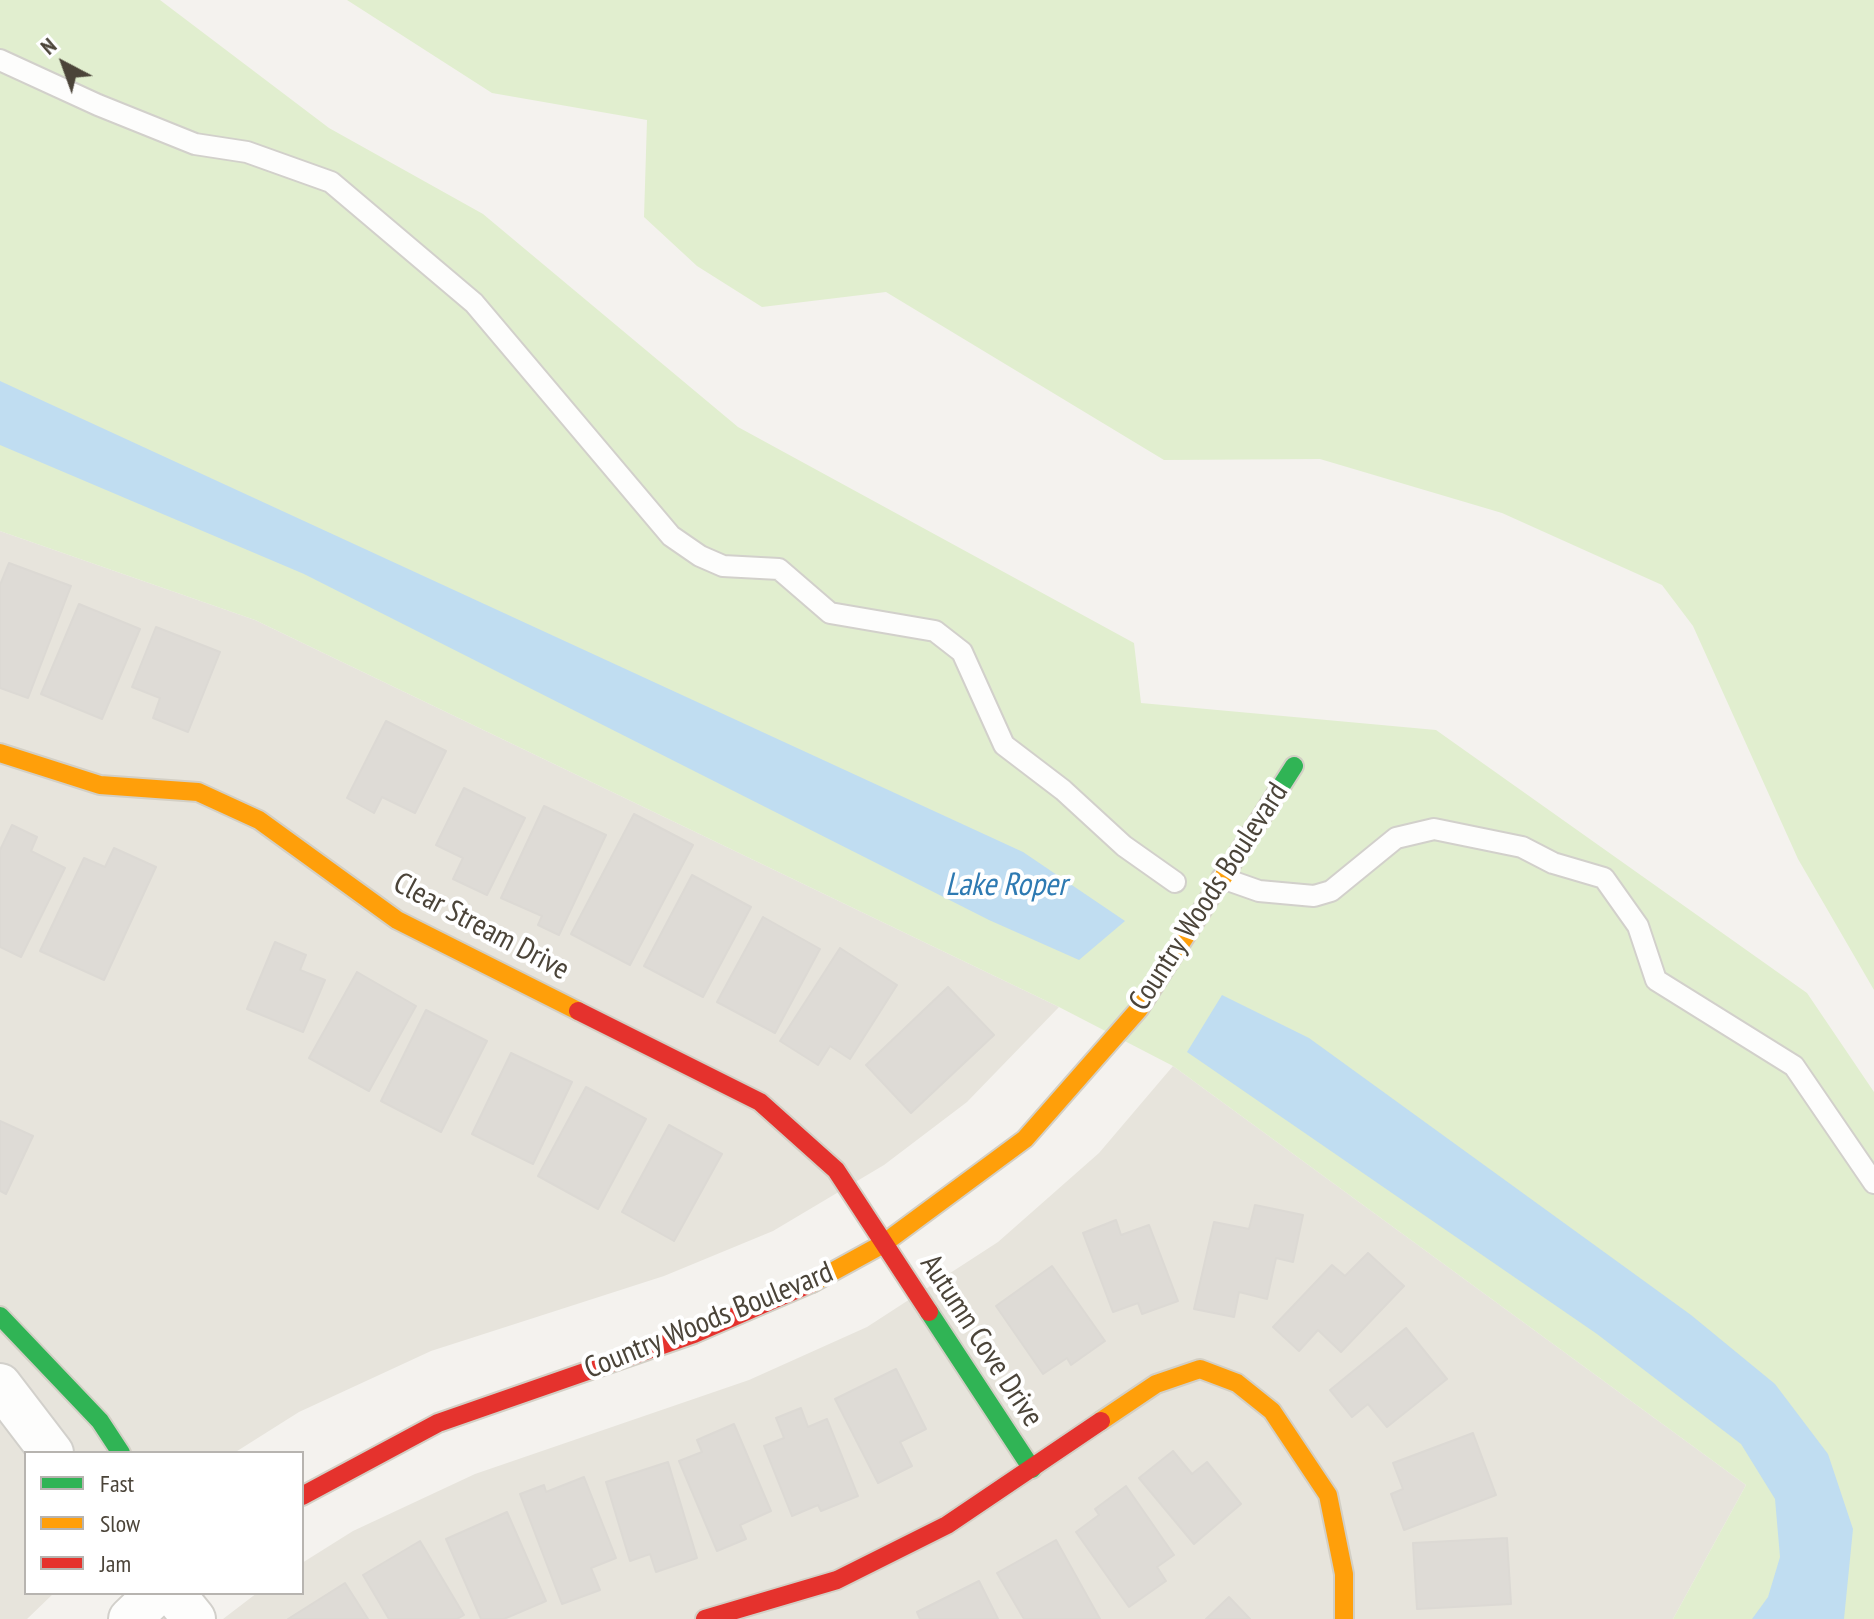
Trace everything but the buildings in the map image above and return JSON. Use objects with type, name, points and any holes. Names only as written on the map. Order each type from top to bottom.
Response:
[{"type":"street","name":"Clear Stream Drive","points":[[0,753],[100,785],[198,792],[259,820],[327,866],[397,920],[760,1102],[836,1170],[883,1244]]},
{"type":"street","name":"Country Woods Boulevard","points":[[304,1495],[438,1423],[694,1334],[812,1283],[883,1244],[1025,1139],[1139,1009],[1294,766]]},
{"type":"street","name":"Autumn Cove Drive","points":[[883,1244],[1032,1469]]},
{"type":"street","points":[[0,1316],[100,1421],[120,1451]]},
{"type":"street","name":"Autumn Cove Drive","points":[[705,1619],[837,1580],[947,1525],[1156,1384],[1200,1369],[1237,1383],[1272,1411],[1328,1495],[1344,1574],[1344,1619]]},
{"type":"street","points":[[0,1385],[50,1451]]},
{"type":"street","points":[[130,1619],[155,1595]]},
{"type":"street","points":[[175,1595],[194,1619]]},
{"type":"lane","points":[[0,60],[195,144],[247,152],[331,182],[474,303],[671,536],[700,556],[723,566],[779,569],[830,613],[935,631],[962,652],[1004,745],[1063,790],[1124,846],[1175,882]]},
{"type":"lane","points":[[1222,878],[1259,891],[1314,896],[1331,891],[1396,838],[1434,829],[1522,847],[1553,863],[1604,878],[1638,926],[1656,980],[1794,1066],[1874,1183]]},
{"type":"shaded area","points":[[0,531],[255,620],[1059,1007],[967,1102],[884,1165],[773,1231],[664,1276],[431,1351],[299,1412],[237,1451],[24,1451],[24,1595],[52,1595],[27,1619],[0,1619]]},
{"type":"shaded area","points":[[1173,1066],[1746,1485],[1673,1619],[223,1619],[254,1595],[304,1595],[304,1562],[353,1531],[475,1474],[749,1380],[867,1327],[998,1242],[1099,1153]]},
{"type":"green space","points":[[0,0],[160,0],[329,128],[483,214],[738,427],[1134,643],[1141,703],[1436,730],[1807,993],[1874,1092],[1874,1619],[1673,1619],[1746,1485],[1173,1066],[1059,1007],[255,620],[0,531]]},
{"type":"green space","points":[[347,0],[1874,0],[1874,990],[1798,859],[1693,626],[1662,585],[1502,513],[1320,459],[1164,460],[886,292],[762,307],[697,266],[644,217],[647,120],[492,93]]},
{"type":"water","name":"Lake Roper","points":[[0,381],[1023,852],[1125,921],[1079,960],[989,920],[304,574],[0,445]]},
{"type":"water","points":[[1222,995],[1309,1038],[1691,1315],[1775,1384],[1828,1454],[1853,1529],[1844,1619],[1752,1619],[1768,1597],[1780,1557],[1775,1499],[1741,1444],[1597,1334],[1187,1052]]},
{"type":"traffic: fast","points":[[1225,874],[1294,766]]},
{"type":"traffic: fast","points":[[929,1312],[1032,1469]]},
{"type":"traffic: fast","points":[[0,1316],[100,1421],[120,1451]]},
{"type":"traffic: slow","points":[[0,753],[100,785],[198,792],[259,820],[397,920],[578,1011]]},
{"type":"traffic: slow","points":[[812,1283],[883,1244],[1025,1139],[1139,1009],[1225,874]]},
{"type":"traffic: slow","points":[[1101,1421],[1156,1384],[1200,1369],[1237,1383],[1272,1411],[1328,1495],[1344,1574],[1344,1619]]},
{"type":"traffic: jam","points":[[578,1011],[760,1102],[836,1170],[929,1312]]},
{"type":"traffic: jam","points":[[304,1495],[438,1423],[694,1334],[812,1283]]},
{"type":"traffic: jam","points":[[705,1619],[837,1580],[947,1525],[1101,1421]]}]
